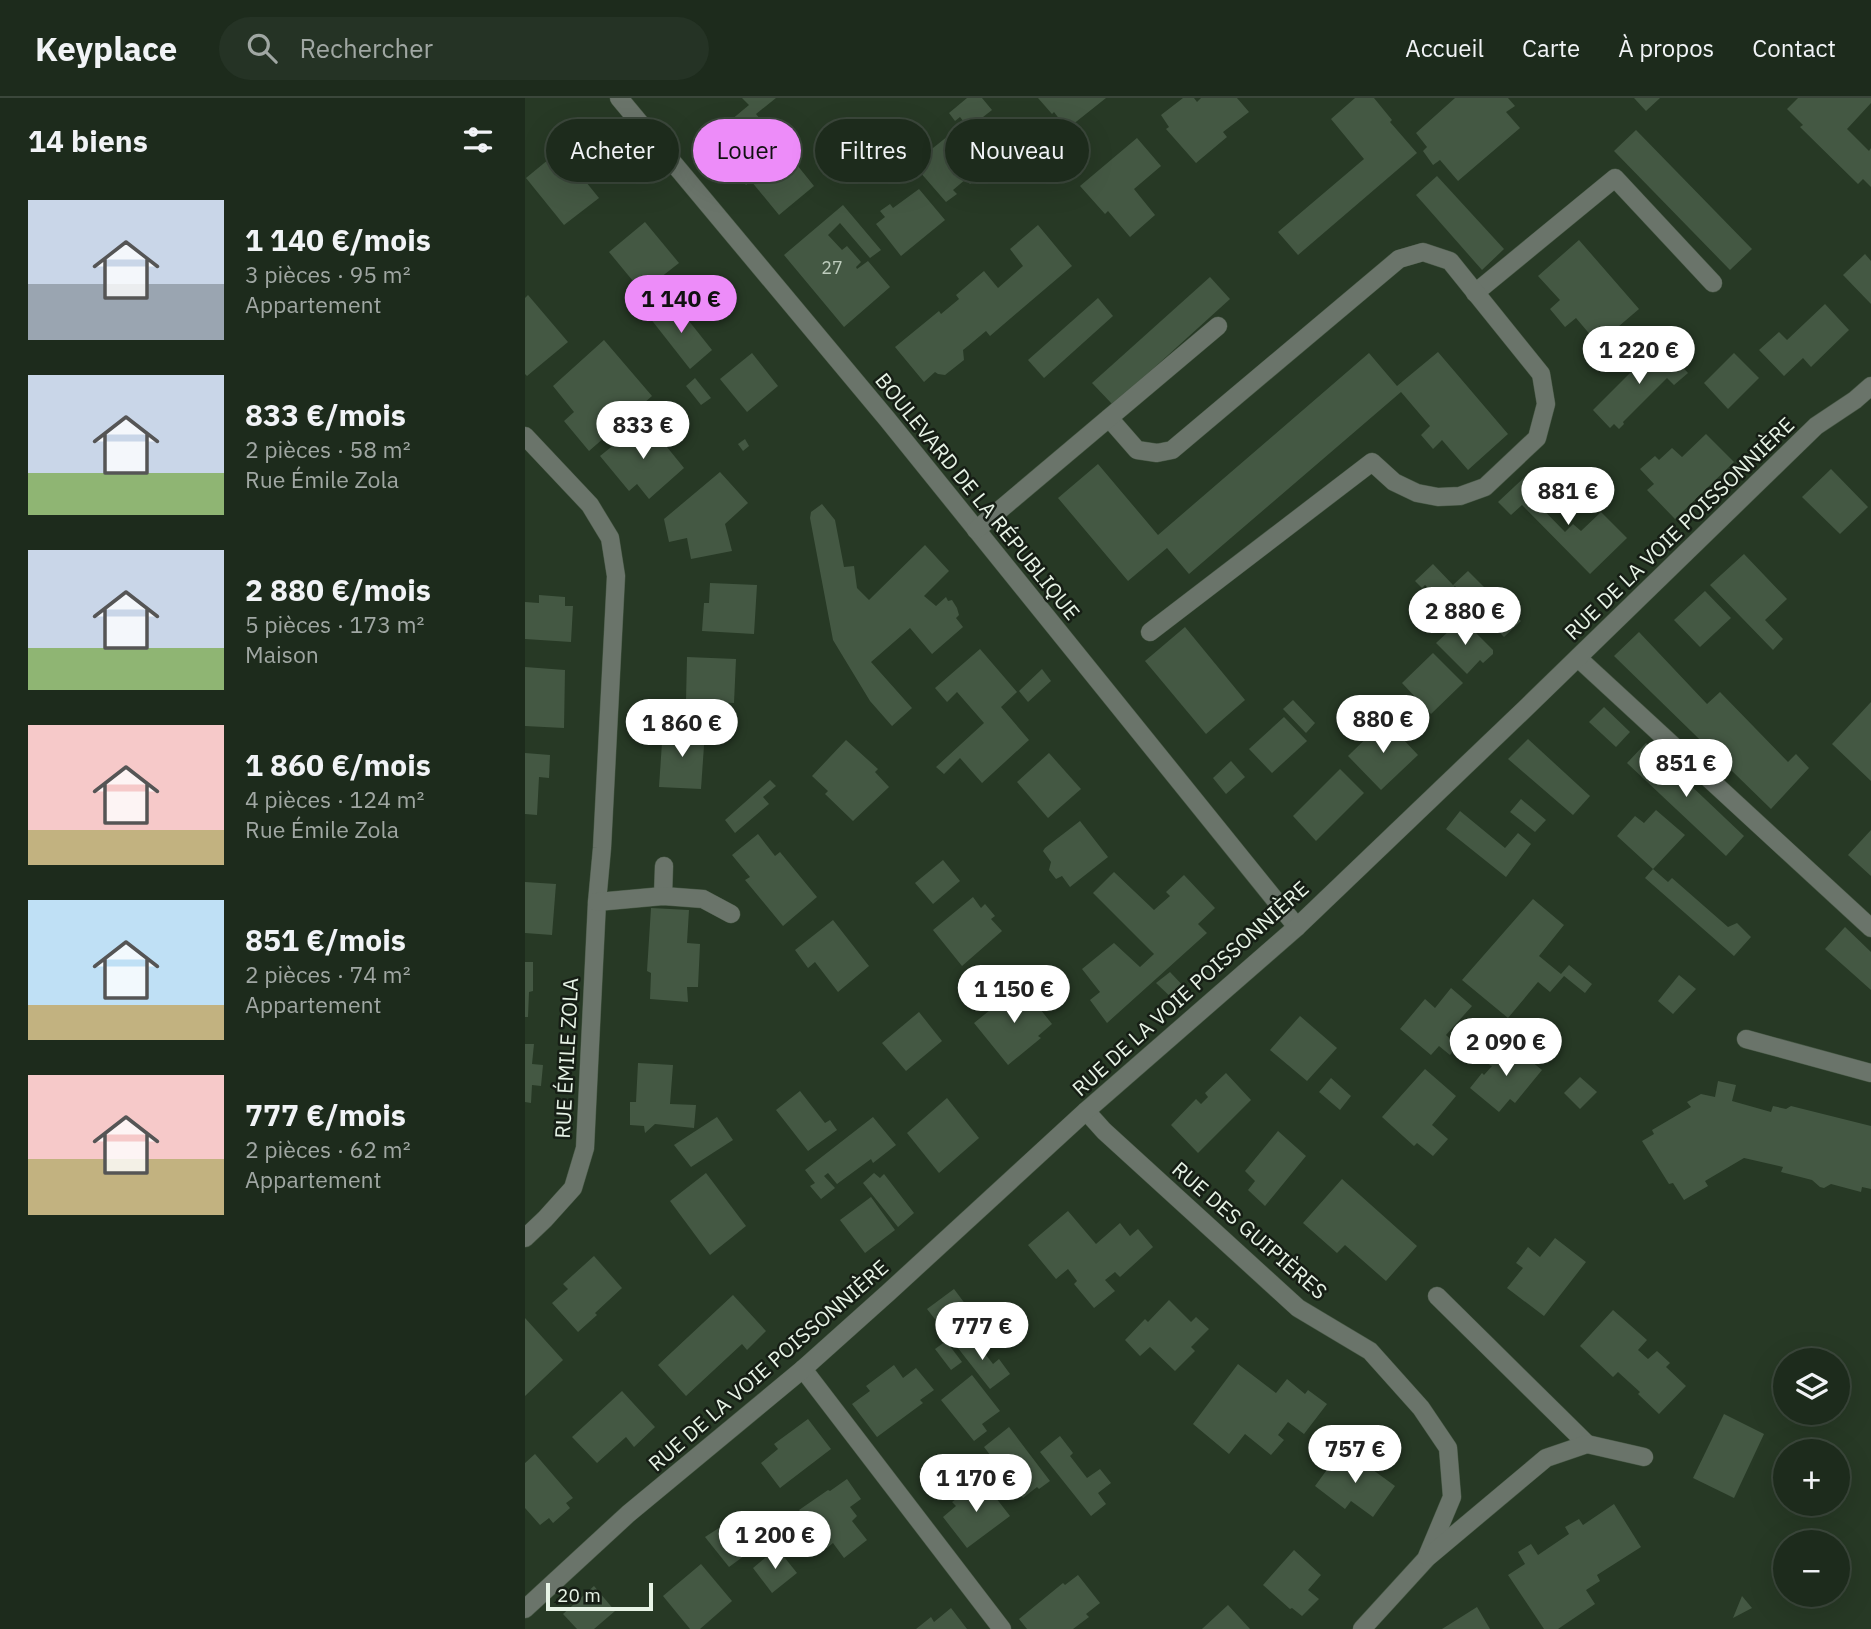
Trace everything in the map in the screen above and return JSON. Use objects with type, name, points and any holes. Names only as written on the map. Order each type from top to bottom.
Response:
[{"type":"street","name":"BOULEVARD DE LA RÉPUBLIQUE","points":[[619,98],[830,350],[1297,927]]},
{"type":"street","points":[[1475,293],[1615,178],[1713,282]]},
{"type":"street","points":[[1109,418],[1137,450],[1157,453],[1172,450],[1399,259],[1423,252],[1450,261],[1541,374],[1546,404],[1538,438],[1485,487],[1460,496],[1417,494],[1394,482],[1372,462],[1150,632]]},
{"type":"street","points":[[976,530],[1218,326]]},
{"type":"street","name":"RUE DE LA VOIE POISSONNIÈRE","points":[[525,1609],[628,1514],[803,1369],[1086,1111],[1297,927],[1816,426],[1868,395]]},
{"type":"street","name":"RUE ÉMILE ZOLA","points":[[525,436],[590,505],[610,538],[616,576],[585,1148],[573,1188],[525,1238]]},
{"type":"street","points":[[1578,658],[1871,928]]},
{"type":"street","points":[[663,896],[664,866]]},
{"type":"street","points":[[597,902],[663,896],[703,898],[731,914]]},
{"type":"street","points":[[1746,1039],[1871,1073]]},
{"type":"street","name":"RUE DES GUIPIÈRES","points":[[1086,1111],[1104,1131],[1298,1308],[1370,1351],[1421,1408],[1448,1448],[1452,1497],[1426,1559]]},
{"type":"street","points":[[1437,1296],[1587,1444],[1644,1457]]},
{"type":"street","points":[[803,1369],[1002,1629]]},
{"type":"street","name":"RUE DES GUIPIÈRES","points":[[1362,1629],[1426,1559],[1546,1458],[1587,1444]]},
{"type":"building","points":[[742,98],[776,98],[756,114],[760,119],[732,119],[749,105]]},
{"type":"building","points":[[967,98],[982,98],[992,110],[980,119],[954,119],[949,113]]},
{"type":"building","points":[[1038,98],[1106,98],[1080,119],[1059,119],[1054,112],[1052,114]]},
{"type":"building","points":[[1183,98],[1194,98],[1197,102],[1201,98],[1237,98],[1249,112],[1223,132],[1227,137],[1196,163],[1166,129],[1169,127],[1161,115]]},
{"type":"building","points":[[1355,98],[1374,98],[1392,120],[1390,122],[1417,153],[1298,255],[1278,232],[1364,159],[1331,119]]},
{"type":"building","points":[[1455,98],[1508,98],[1515,106],[1506,112],[1520,128],[1458,181],[1440,160],[1433,165],[1423,151],[1427,147],[1416,133]]},
{"type":"building","points":[[1634,98],[1660,98],[1646,111]]},
{"type":"building","points":[[1798,98],[1871,98],[1871,103],[1847,129],[1869,151],[1871,148],[1871,187],[1863,179],[1858,184],[1800,127],[1803,125],[1787,109]]},
{"type":"building","points":[[1636,130],[1752,249],[1730,270],[1614,151]]},
{"type":"building","points":[[945,138],[945,182],[962,182],[953,190],[957,194],[946,202],[929,182],[931,182],[931,150]]},
{"type":"building","points":[[1137,138],[1161,166],[1134,189],[1155,215],[1130,237],[1108,211],[1105,214],[1080,186],[1089,182],[1089,178]]},
{"type":"building","points":[[546,162],[546,182],[586,182],[599,198],[564,225],[526,178]]},
{"type":"building","points":[[801,170],[814,186],[779,215],[752,182],[801,182]]},
{"type":"building","points":[[1437,176],[1504,249],[1482,270],[1416,195]]},
{"type":"building","points":[[919,189],[945,220],[901,256],[876,224],[885,217],[880,211],[890,204],[893,208]]},
{"type":"building","points":[[843,205],[881,250],[870,258],[840,223],[828,235],[842,250],[847,246],[861,262],[857,269],[868,261],[890,287],[844,327],[784,255]]},
{"type":"building","points":[[645,222],[679,263],[642,292],[609,252]]},
{"type":"building","points":[[1038,225],[1072,266],[990,336],[986,331],[963,350],[964,360],[945,375],[935,372],[924,382],[895,347],[939,311],[941,314],[959,299],[956,295],[984,271],[998,288],[1023,266],[1010,249]]},
{"type":"building","points":[[1579,240],[1639,309],[1598,344],[1576,318],[1565,327],[1550,309],[1560,300],[1538,276]]},
{"type":"building","points":[[1865,254],[1871,261],[1871,304],[1843,275]]},
{"type":"building","points":[[1210,277],[1230,299],[1113,405],[1092,383]]},
{"type":"building","points":[[528,295],[568,342],[527,376],[525,298]]},
{"type":"building","points":[[1098,298],[1113,316],[1044,378],[1028,360]]},
{"type":"building","points":[[673,301],[712,350],[690,369],[650,318]]},
{"type":"building","points":[[1825,304],[1849,330],[1811,367],[1803,358],[1784,376],[1759,350],[1779,332],[1787,340]]},
{"type":"building","points":[[604,340],[652,396],[589,451],[564,421],[574,412],[553,386]]},
{"type":"building","points":[[1660,343],[1688,373],[1674,385],[1667,378],[1619,429],[1614,424],[1610,428],[1593,410]]},
{"type":"building","points":[[1438,352],[1508,434],[1468,470],[1442,440],[1433,449],[1421,435],[1430,426],[1401,392],[1189,574],[1167,548],[1128,581],[1058,498],[1098,464],[1158,535],[1369,353],[1397,386]]},
{"type":"building","points":[[752,353],[778,386],[747,412],[720,379]]},
{"type":"building","points":[[1734,353],[1759,378],[1728,409],[1704,383]]},
{"type":"building","points":[[695,378],[711,398],[701,405],[686,386]]},
{"type":"building","points":[[645,420],[684,468],[649,499],[637,484],[629,491],[600,456]]},
{"type":"building","points":[[1706,434],[1734,462],[1675,519],[1647,490],[1654,484],[1640,469],[1655,456],[1659,460],[1672,448],[1682,457]]},
{"type":"building","points":[[745,439],[749,446],[743,451],[738,444]]},
{"type":"building","points":[[1831,469],[1868,507],[1840,534],[1802,497]]},
{"type":"building","points":[[1532,470],[1541,481],[1528,494],[1565,532],[1573,524],[1581,531],[1601,512],[1627,538],[1590,574],[1522,505],[1511,515],[1498,502]]},
{"type":"building","points":[[720,472],[748,503],[725,524],[732,551],[691,559],[687,538],[669,542],[664,519]]},
{"type":"building","points":[[822,504],[835,520],[844,567],[854,566],[857,588],[869,600],[925,545],[949,571],[924,596],[936,606],[946,597],[948,601],[952,600],[959,615],[956,618],[963,627],[932,654],[910,628],[871,662],[912,708],[892,726],[870,701],[833,640],[810,518],[811,512]]},
{"type":"building","points":[[1744,554],[1787,599],[1765,620],[1783,639],[1773,650],[1710,585]]},
{"type":"building","points":[[1433,564],[1453,585],[1468,571],[1521,621],[1504,637],[1455,586],[1440,599],[1425,585],[1422,588],[1415,581]]},
{"type":"building","points":[[710,583],[757,585],[754,634],[702,631],[704,603],[709,603]]},
{"type":"building","points":[[1705,591],[1731,618],[1700,647],[1674,620]]},
{"type":"building","points":[[539,595],[565,597],[565,606],[573,606],[571,642],[525,639],[525,602],[539,603]]},
{"type":"building","points":[[1462,619],[1493,650],[1493,654],[1483,663],[1480,660],[1467,674],[1436,643]]},
{"type":"building","points":[[1185,627],[1245,700],[1206,734],[1145,661]]},
{"type":"building","points":[[1639,632],[1707,704],[1720,692],[1788,762],[1796,754],[1809,768],[1771,809],[1614,656]]},
{"type":"building","points":[[980,649],[1017,692],[1001,707],[1029,740],[982,783],[960,758],[944,774],[936,767],[984,723],[957,692],[947,702],[935,688]]},
{"type":"building","points":[[1433,653],[1463,683],[1431,714],[1402,683]]},
{"type":"building","points":[[687,657],[736,659],[734,703],[686,701]]},
{"type":"building","points":[[525,667],[565,670],[564,728],[525,726]]},
{"type":"building","points":[[1042,669],[1051,681],[1028,702],[1019,691]]},
{"type":"building","points":[[1293,700],[1315,723],[1306,733],[1283,709]]},
{"type":"building","points":[[1871,702],[1871,781],[1832,744]]},
{"type":"building","points":[[1604,707],[1630,732],[1616,747],[1589,722]]},
{"type":"building","points":[[1284,717],[1307,741],[1272,773],[1249,749]]},
{"type":"building","points":[[1385,720],[1418,755],[1381,790],[1348,756]]},
{"type":"building","points":[[663,728],[705,731],[701,789],[659,787]]},
{"type":"building","points":[[1528,739],[1590,796],[1573,815],[1508,759]]},
{"type":"building","points":[[846,740],[878,769],[875,772],[889,787],[853,821],[825,794],[828,791],[812,776]]},
{"type":"building","points":[[1646,743],[1744,836],[1726,856],[1627,763]]},
{"type":"building","points":[[525,753],[550,755],[549,778],[539,777],[537,815],[525,814]]},
{"type":"building","points":[[1049,753],[1081,789],[1048,818],[1017,782]]},
{"type":"building","points":[[1231,761],[1245,777],[1226,794],[1213,778]]},
{"type":"building","points":[[1340,769],[1364,793],[1316,841],[1293,816]]},
{"type":"building","points":[[770,780],[776,786],[763,797],[769,804],[735,833],[725,820]]},
{"type":"building","points":[[1521,799],[1546,820],[1535,832],[1510,812]]},
{"type":"building","points":[[1656,810],[1685,835],[1653,869],[1617,836],[1635,816],[1644,823]]},
{"type":"building","points":[[1460,811],[1505,848],[1518,833],[1531,844],[1506,877],[1446,829]]},
{"type":"building","points":[[1080,821],[1108,857],[1070,887],[1062,876],[1056,879],[1049,870],[1051,862],[1043,851]]},
{"type":"building","points":[[1871,830],[1871,876],[1848,855]]},
{"type":"building","points":[[758,834],[775,856],[780,852],[817,897],[783,926],[745,880],[750,877],[732,855]]},
{"type":"building","points":[[943,860],[960,881],[933,904],[915,883]]},
{"type":"building","points":[[1653,869],[1668,882],[1672,878],[1728,927],[1737,923],[1751,937],[1734,956],[1645,878]]},
{"type":"building","points":[[1114,872],[1154,910],[1170,896],[1166,892],[1184,875],[1215,908],[1198,924],[1207,933],[1107,1023],[1090,1000],[1100,992],[1082,969],[1114,943],[1140,967],[1154,954],[1093,893]]},
{"type":"building","points":[[525,882],[556,884],[552,935],[525,933]]},
{"type":"building","points":[[973,897],[981,908],[985,904],[995,916],[991,919],[1002,931],[962,966],[933,930]]},
{"type":"building","points":[[1533,899],[1564,925],[1539,956],[1561,974],[1569,965],[1592,984],[1585,993],[1564,976],[1550,992],[1538,982],[1508,1018],[1462,980]]},
{"type":"building","points":[[651,908],[689,910],[687,943],[700,944],[698,987],[687,987],[688,1002],[650,999],[651,973],[647,971]]},
{"type":"building","points":[[833,920],[869,966],[838,992],[815,962],[808,968],[795,950]]},
{"type":"building","points":[[1845,927],[1871,952],[1871,990],[1825,949]]},
{"type":"building","points":[[525,962],[533,962],[533,991],[529,992],[528,1017],[525,1017]]},
{"type":"building","points":[[1170,972],[1188,991],[1176,1002],[1156,983]]},
{"type":"building","points":[[1679,975],[1696,989],[1673,1014],[1658,1001]]},
{"type":"building","points":[[1021,985],[1052,1024],[1038,1036],[1041,1038],[1008,1065],[974,1023]]},
{"type":"building","points":[[1451,988],[1472,1006],[1446,1035],[1458,1046],[1450,1055],[1439,1046],[1431,1055],[1400,1029],[1425,999],[1435,1008]]},
{"type":"building","points":[[919,1012],[942,1041],[906,1071],[882,1043]]},
{"type":"building","points":[[1300,1016],[1337,1048],[1307,1081],[1270,1050]]},
{"type":"building","points":[[1508,1042],[1542,1070],[1515,1103],[1510,1099],[1499,1112],[1470,1088],[1482,1073],[1484,1075],[1492,1066],[1489,1065]]},
{"type":"building","points":[[525,1044],[534,1044],[532,1064],[543,1065],[541,1086],[532,1085],[531,1103],[525,1102]]},
{"type":"building","points":[[638,1063],[673,1065],[670,1104],[696,1105],[694,1128],[655,1124],[645,1133],[644,1126],[630,1125],[630,1102],[636,1102]]},
{"type":"building","points":[[1425,1069],[1456,1096],[1432,1125],[1448,1139],[1433,1156],[1417,1143],[1414,1146],[1382,1117]]},
{"type":"building","points":[[1226,1073],[1251,1100],[1198,1153],[1171,1125],[1196,1099],[1201,1104],[1208,1097],[1205,1093]]},
{"type":"building","points":[[1580,1077],[1597,1092],[1580,1109],[1564,1093]]},
{"type":"building","points":[[1331,1078],[1351,1096],[1340,1110],[1319,1092]]},
{"type":"building","points":[[1718,1081],[1736,1085],[1732,1101],[1771,1112],[1773,1106],[1786,1109],[1791,1106],[1871,1126],[1871,1189],[1862,1187],[1861,1192],[1831,1184],[1824,1188],[1812,1180],[1781,1172],[1783,1167],[1744,1158],[1705,1181],[1708,1186],[1684,1200],[1673,1183],[1669,1184],[1642,1141],[1654,1134],[1652,1130],[1691,1107],[1687,1102],[1701,1094],[1715,1097]]},
{"type":"building","points":[[800,1091],[825,1123],[830,1120],[837,1130],[808,1151],[776,1110]]},
{"type":"building","points":[[947,1098],[979,1138],[939,1173],[907,1133]]},
{"type":"building","points":[[717,1117],[733,1140],[691,1167],[674,1145]]},
{"type":"building","points":[[873,1117],[896,1145],[873,1163],[871,1159],[837,1184],[828,1173],[824,1176],[835,1188],[821,1199],[810,1186],[815,1183],[805,1170]]},
{"type":"building","points":[[1278,1131],[1306,1156],[1265,1206],[1248,1190],[1255,1181],[1245,1171]]},
{"type":"building","points":[[706,1173],[746,1226],[710,1255],[670,1201]]},
{"type":"building","points":[[874,1173],[880,1178],[884,1174],[914,1213],[898,1227],[863,1183]]},
{"type":"building","points":[[1342,1179],[1417,1246],[1386,1281],[1345,1245],[1337,1253],[1303,1223]]},
{"type":"building","points":[[871,1197],[895,1230],[865,1253],[840,1220]]},
{"type":"building","points":[[1068,1211],[1096,1244],[1120,1223],[1130,1236],[1138,1229],[1153,1247],[1120,1277],[1115,1272],[1105,1280],[1115,1291],[1094,1308],[1074,1284],[1077,1281],[1068,1269],[1056,1279],[1028,1245]]},
{"type":"building","points":[[1555,1238],[1586,1262],[1544,1316],[1507,1288],[1523,1268],[1516,1263],[1528,1247],[1540,1257]]},
{"type":"building","points":[[594,1256],[622,1288],[578,1332],[552,1303],[568,1289],[563,1284]]},
{"type":"building","points":[[954,1289],[975,1317],[949,1337],[927,1309]]},
{"type":"building","points":[[733,1295],[766,1331],[747,1350],[742,1344],[686,1396],[658,1365]]},
{"type":"building","points":[[1169,1300],[1191,1322],[1196,1317],[1209,1329],[1191,1347],[1195,1351],[1175,1371],[1150,1347],[1140,1356],[1125,1340],[1145,1319],[1148,1322]]},
{"type":"building","points":[[1613,1310],[1647,1340],[1638,1350],[1648,1359],[1657,1351],[1670,1363],[1666,1367],[1686,1386],[1659,1414],[1618,1372],[1613,1377],[1580,1346]]},
{"type":"building","points":[[525,1318],[563,1360],[525,1396]]},
{"type":"building","points":[[968,1332],[993,1364],[999,1359],[1010,1374],[990,1389],[954,1343]]},
{"type":"building","points":[[946,1341],[962,1362],[951,1370],[935,1349]]},
{"type":"building","points":[[1238,1364],[1276,1393],[1287,1379],[1305,1394],[1308,1390],[1327,1404],[1304,1434],[1288,1422],[1278,1435],[1284,1440],[1271,1455],[1245,1434],[1229,1454],[1193,1424]]},
{"type":"building","points":[[894,1365],[903,1378],[916,1368],[934,1390],[920,1400],[923,1403],[877,1437],[852,1404],[870,1391],[866,1386]]},
{"type":"building","points":[[972,1375],[1000,1411],[982,1424],[987,1431],[974,1441],[941,1400]]},
{"type":"building","points":[[622,1391],[655,1427],[634,1447],[626,1437],[597,1463],[572,1437]]},
{"type":"building","points":[[1724,1414],[1764,1434],[1734,1498],[1693,1478]]},
{"type":"building","points":[[808,1419],[831,1449],[780,1488],[761,1463],[778,1449],[774,1444]]},
{"type":"building","points":[[1009,1427],[1050,1481],[1023,1498],[984,1447]]},
{"type":"building","points":[[1060,1436],[1073,1453],[1070,1456],[1087,1478],[1100,1469],[1111,1483],[1098,1493],[1106,1504],[1091,1516],[1040,1452]]},
{"type":"building","points":[[1340,1452],[1356,1463],[1358,1459],[1395,1486],[1373,1517],[1351,1501],[1345,1509],[1315,1486]]},
{"type":"building","points":[[535,1454],[573,1498],[566,1503],[570,1508],[553,1523],[549,1518],[540,1525],[525,1508],[525,1463]]},
{"type":"building","points":[[847,1479],[861,1499],[850,1507],[857,1516],[852,1521],[867,1540],[844,1558],[833,1543],[827,1548],[799,1510]]},
{"type":"building","points":[[982,1480],[1010,1516],[967,1548],[943,1517],[956,1506],[952,1502]]},
{"type":"building","points":[[1614,1504],[1641,1547],[1597,1575],[1600,1581],[1586,1590],[1595,1604],[1558,1629],[1544,1629],[1508,1575],[1525,1564],[1518,1552],[1531,1544],[1538,1555],[1569,1534],[1565,1527],[1579,1519],[1583,1525]]},
{"type":"building","points":[[722,1526],[744,1556],[729,1567],[705,1537]]},
{"type":"building","points":[[777,1548],[797,1573],[772,1593],[753,1568]]},
{"type":"building","points":[[1294,1550],[1321,1575],[1308,1590],[1319,1599],[1302,1616],[1263,1585]]},
{"type":"building","points":[[701,1564],[732,1601],[700,1629],[690,1629],[663,1596]]},
{"type":"building","points":[[1078,1575],[1100,1603],[1086,1614],[1089,1617],[1073,1629],[1027,1629],[1019,1619],[1063,1583],[1065,1585]]},
{"type":"building","points":[[594,1586],[615,1611],[594,1629],[577,1629],[563,1614]]},
{"type":"building","points":[[1742,1596],[1752,1608],[1733,1618]]},
{"type":"building","points":[[1228,1605],[1250,1629],[1202,1629]]},
{"type":"building","points":[[1477,1607],[1490,1629],[1442,1629],[1458,1619]]},
{"type":"building","points":[[951,1608],[967,1629],[916,1629],[931,1617],[934,1622]]}]
